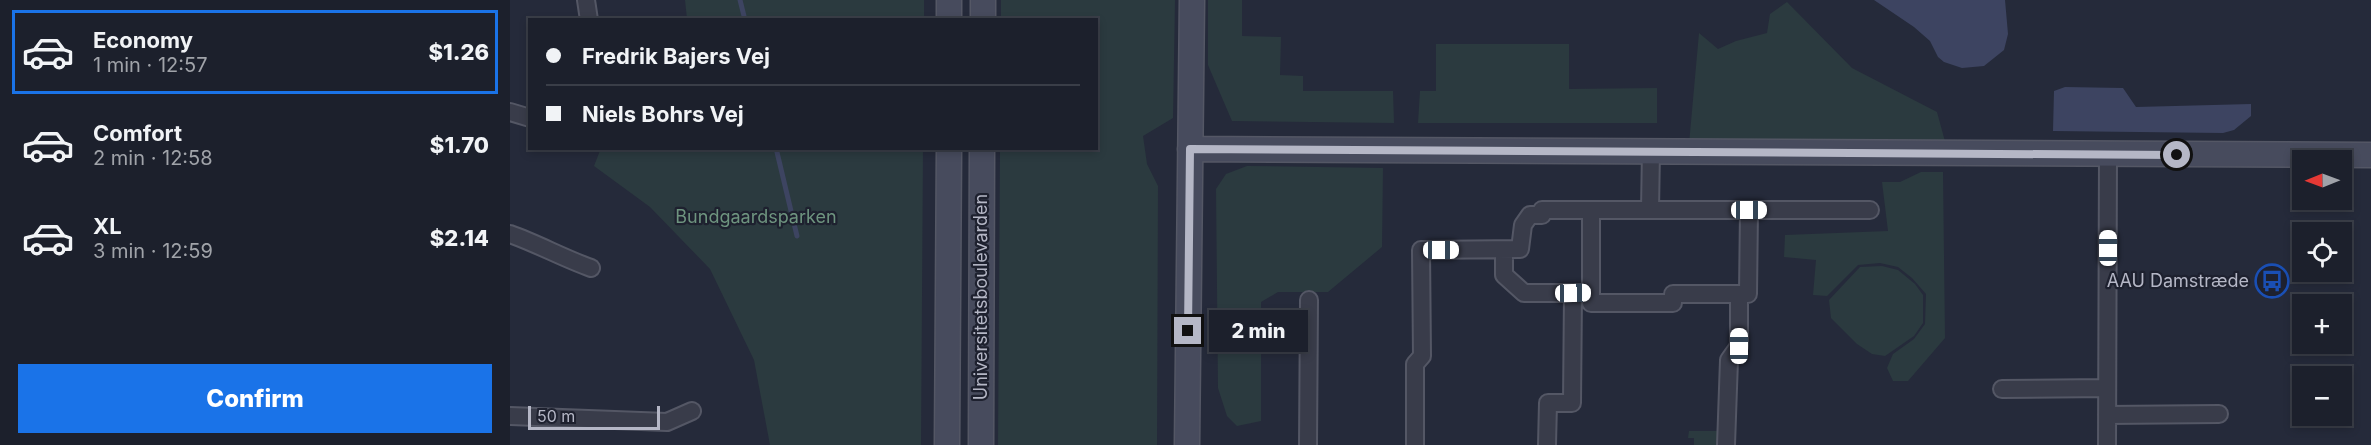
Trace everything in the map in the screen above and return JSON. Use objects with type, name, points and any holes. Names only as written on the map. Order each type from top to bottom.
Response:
[{"type":"street","points":[[586,0],[589,18]]},
{"type":"street","points":[[949,18],[950,0]]},
{"type":"street","points":[[983,0],[983,18]]},
{"type":"street","points":[[1187,445],[1192,0]]},
{"type":"street","points":[[510,112],[528,117]]},
{"type":"street","points":[[1190,149],[2371,155]]},
{"type":"street","name":"Universitetsboulevarden","points":[[947,445],[949,150]]},
{"type":"street","name":"Universitetsboulevarden","points":[[981,445],[982,150]]},
{"type":"street","points":[[1650,210],[1652,150]]},
{"type":"street","points":[[2107,445],[2108,155]]},
{"type":"street","points":[[1415,445],[1415,364],[1422,356],[1420,250],[1522,248],[1523,225],[1530,215],[1542,215],[1542,210],[1870,210]]},
{"type":"street","points":[[1591,210],[1591,303],[1673,303],[1673,294],[1748,294],[1749,210]]},
{"type":"street","points":[[510,234],[591,268]]},
{"type":"street","points":[[1504,250],[1504,275],[1524,293],[1591,293]]},
{"type":"street","points":[[1547,445],[1548,403],[1572,403],[1573,293]]},
{"type":"street","points":[[1726,445],[1729,360],[1739,346],[1739,294]]},
{"type":"street","points":[[1308,445],[1309,300]]},
{"type":"street","points":[[2002,388],[2106,388]]},
{"type":"street","points":[[510,416],[667,422],[692,411]]},
{"type":"street","points":[[2107,415],[2219,414]]},
{"type":"green space","points":[[685,0],[924,0],[924,18],[687,18]]},
{"type":"green space","points":[[1001,0],[1175,0],[1173,118],[1143,136],[1147,164],[1158,186],[1157,445],[998,445],[1000,150],[1098,150],[1098,18],[1001,18]]},
{"type":"green space","points":[[1208,0],[1242,0],[1242,36],[1281,37],[1280,75],[1303,76],[1303,91],[1393,91],[1394,123],[1232,121],[1208,65]]},
{"type":"green space","points":[[1787,2],[1852,68],[1937,112],[1946,145],[1689,144],[1699,33],[1718,49],[1736,41],[1767,33],[1770,14]]},
{"type":"green space","points":[[1436,44],[1569,44],[1569,89],[1657,88],[1657,123],[1418,123],[1420,91],[1436,91]]},
{"type":"green space","name":"Bundgaardsparken","points":[[600,150],[923,150],[921,445],[770,445],[754,360],[710,269],[650,207],[594,166]]},
{"type":"green space","points":[[1247,166],[1383,168],[1382,247],[1328,292],[1278,292],[1261,302],[1261,421],[1237,426],[1227,416],[1218,388],[1216,189],[1226,174]]},
{"type":"green space","points":[[1921,172],[1943,172],[1945,338],[1908,381],[1893,381],[1887,368],[1893,354],[1914,339],[1925,324],[1926,294],[1898,267],[1880,263],[1858,265],[1827,296],[1813,295],[1816,260],[1784,257],[1785,235],[1888,231],[1882,182],[1900,182]]},
{"type":"green space","points":[[1882,266],[1898,270],[1915,284],[1923,295],[1923,323],[1914,336],[1885,356],[1872,354],[1857,344],[1831,318],[1829,300],[1860,267]]},
{"type":"green space","points":[[1689,431],[1723,431],[1723,445],[1694,445],[1694,438],[1688,438]]},
{"type":"water","points":[[1874,0],[2005,0],[2008,34],[2004,50],[1984,66],[1962,68],[1944,62],[1938,57],[1930,41],[1914,27]]},
{"type":"water","points":[[2065,87],[2123,88],[2136,107],[2251,104],[2251,116],[2234,130],[2223,133],[2053,131],[2054,91]]},
{"type":"waterway","points":[[740,0],[744,18]]},
{"type":"waterway","points":[[776,150],[797,236]]},
{"type":"place","name":"AAU Damstræde","points":[[2272,281]]},
{"type":"route","points":[[1188,331],[1190,149],[1652,150],[2177,155]]}]
